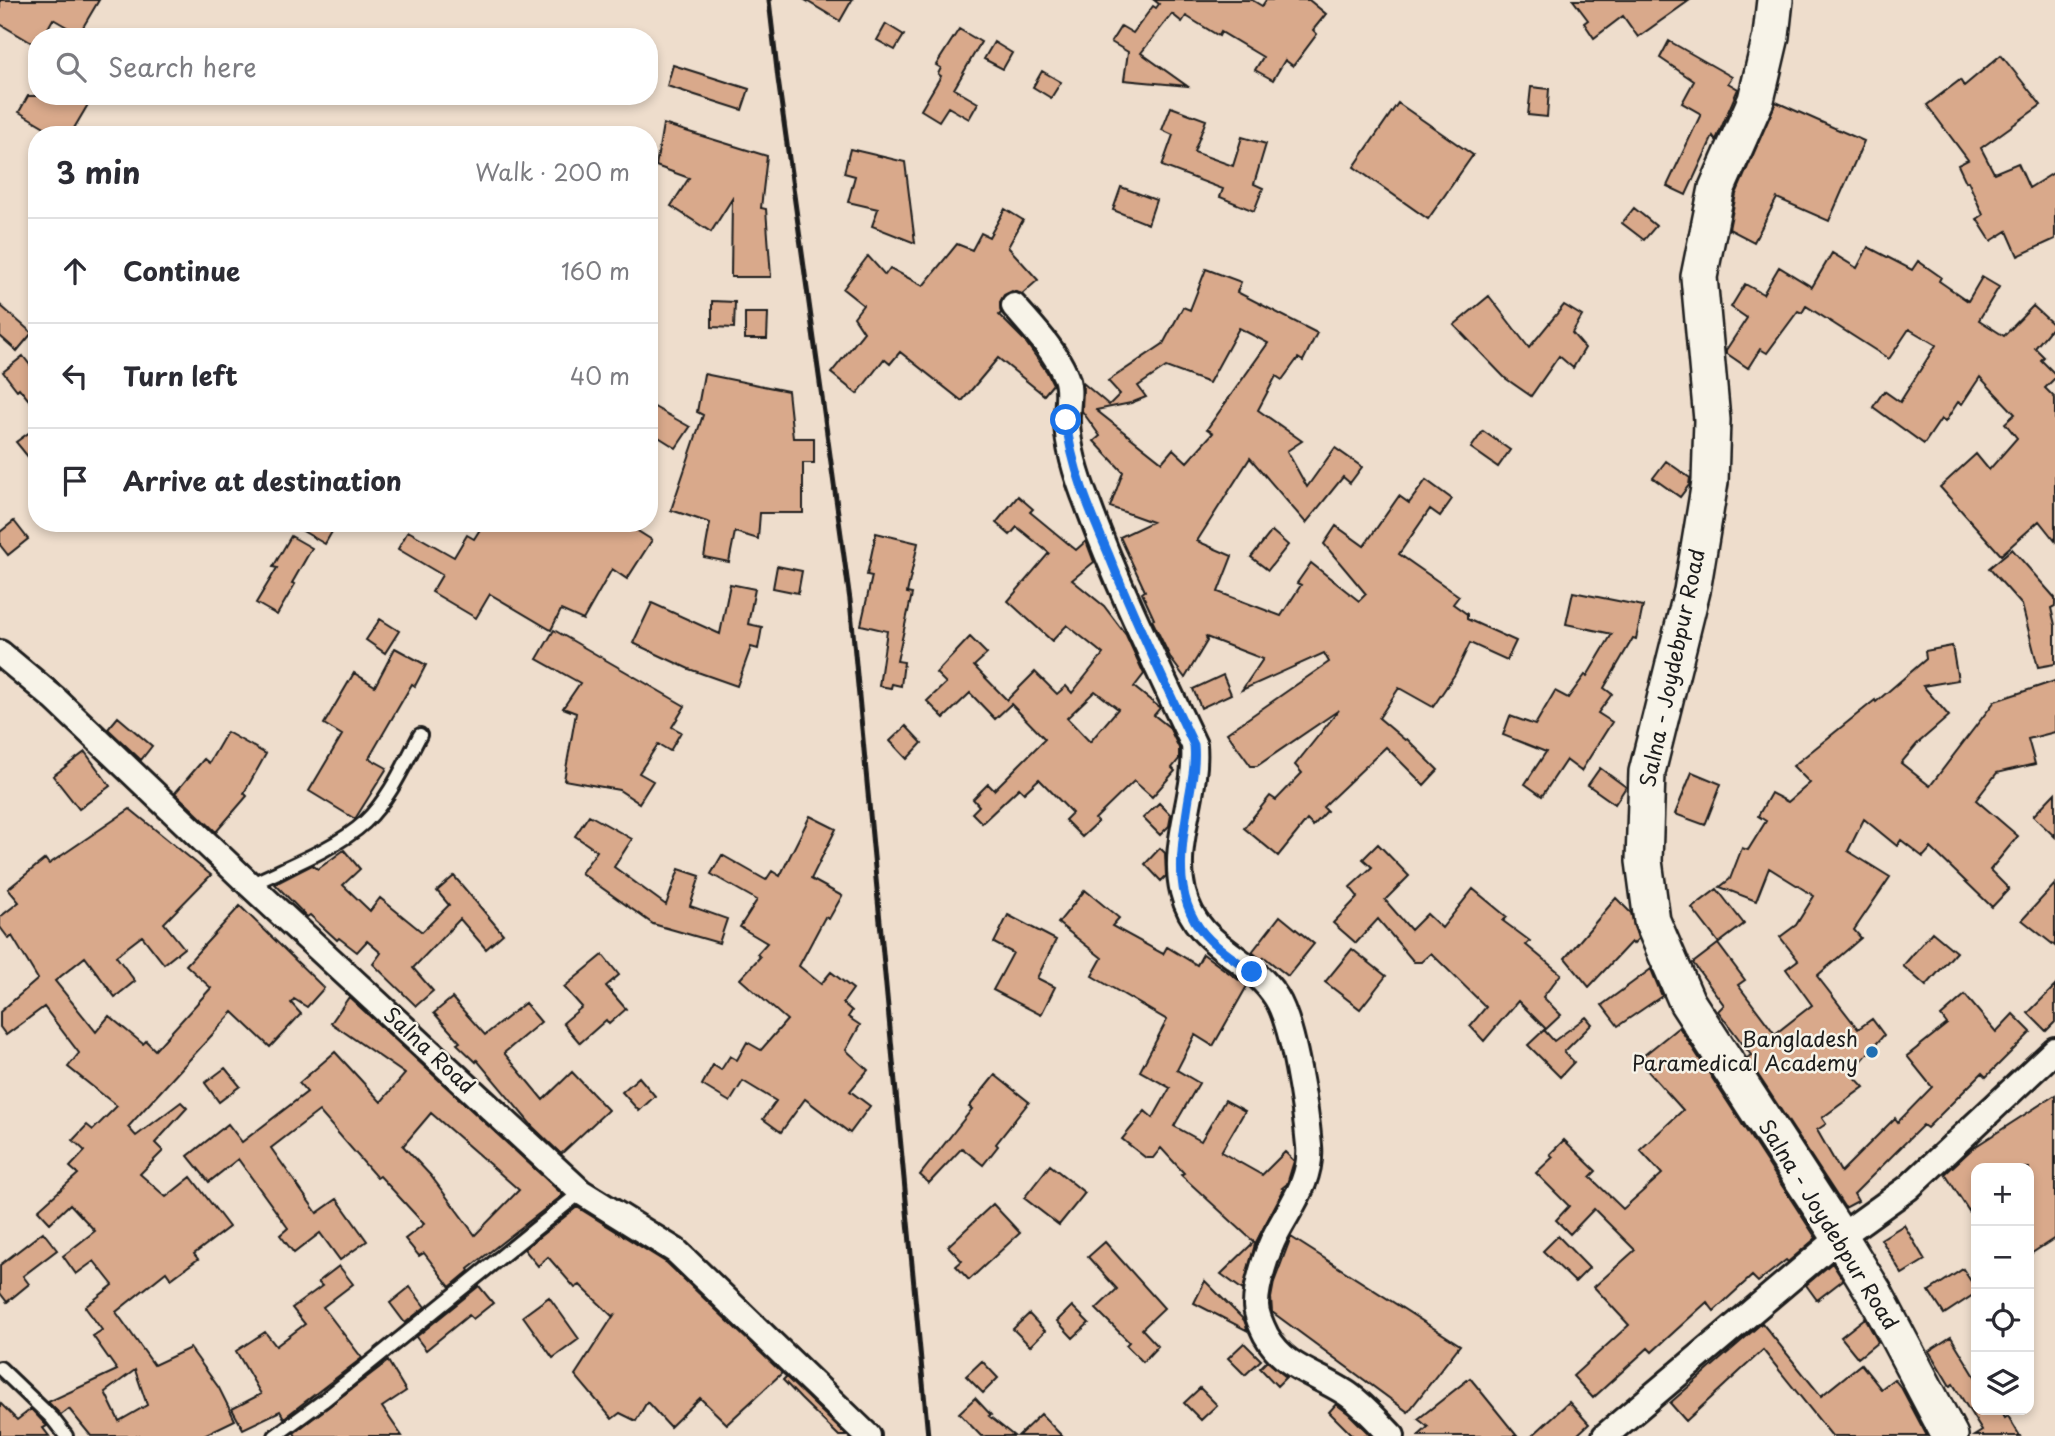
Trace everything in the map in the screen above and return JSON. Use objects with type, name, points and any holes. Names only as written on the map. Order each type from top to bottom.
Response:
[{"type":"main road","name":"Salna - Joydebpur Road","points":[[1776,0],[1771,36],[1756,100],[1717,188],[1699,277],[1712,420],[1710,482],[1692,591],[1647,772],[1644,861],[1652,921],[1687,1002],[1875,1294],[1950,1436]]},
{"type":"street","points":[[1014,306],[1051,351],[1066,377],[1068,440],[1087,503],[1136,623],[1194,745],[1195,763],[1180,861],[1183,891],[1190,913],[1208,938],[1252,972],[1276,996],[1288,1025],[1310,1149],[1307,1176],[1275,1236],[1260,1283],[1256,1307],[1266,1334],[1294,1366],[1346,1393],[1392,1436]]},
{"type":"street","name":"Salna Road","points":[[0,653],[55,699],[250,885],[581,1192],[676,1251],[868,1436]]},
{"type":"street","points":[[1605,1436],[1840,1237],[1908,1188],[2055,1049]]},
{"type":"lane","points":[[250,885],[339,840],[365,822],[393,786],[420,735]]},
{"type":"lane","points":[[275,1436],[323,1401],[581,1192]]},
{"type":"lane","points":[[0,1368],[52,1418],[66,1436]]},
{"type":"building","points":[[0,0],[99,0],[83,28],[69,28],[53,19],[48,28],[28,28],[28,41],[0,24]]},
{"type":"building","points":[[805,0],[852,0],[840,21]]},
{"type":"building","points":[[1154,0],[1252,0],[1262,6],[1266,0],[1309,0],[1326,14],[1313,30],[1317,34],[1293,66],[1285,60],[1273,80],[1255,70],[1263,57],[1221,32],[1219,36],[1186,16],[1182,22],[1172,14],[1141,53],[1187,86],[1124,80],[1128,52],[1111,42],[1121,26],[1133,33],[1153,6],[1156,8],[1159,4]]},
{"type":"building","points":[[1573,0],[1690,0],[1638,37],[1623,16],[1594,38],[1584,23],[1588,20]]},
{"type":"building","points":[[886,24],[904,35],[895,50],[877,40]]},
{"type":"building","points":[[959,29],[981,42],[954,89],[978,103],[969,119],[948,107],[939,121],[921,110],[941,76],[938,74],[941,68],[936,65]]},
{"type":"building","points":[[1669,41],[1732,77],[1728,83],[1738,89],[1716,140],[1713,136],[1686,195],[1667,186],[1701,114],[1682,103],[1694,81],[1660,58]]},
{"type":"building","points":[[994,42],[1012,53],[1003,69],[984,59]]},
{"type":"building","points":[[2001,55],[2041,105],[1981,148],[1994,173],[2018,163],[2029,188],[2055,172],[2055,239],[2018,256],[2007,231],[1991,241],[1977,219],[1983,215],[1958,165],[1968,160],[1927,105],[1960,80],[1964,86]]},
{"type":"building","points":[[673,65],[749,89],[742,110],[667,86]]},
{"type":"building","points":[[1042,71],[1061,82],[1051,98],[1033,87]]},
{"type":"building","points":[[1531,87],[1549,89],[1547,117],[1528,115]]},
{"type":"building","points":[[28,96],[28,105],[88,105],[75,126],[43,126],[19,112]]},
{"type":"building","points":[[1776,102],[1864,141],[1829,221],[1777,198],[1754,242],[1729,229],[1736,194]]},
{"type":"building","points":[[1398,103],[1473,155],[1428,219],[1354,167]]},
{"type":"building","points":[[1171,107],[1206,120],[1194,152],[1233,166],[1242,137],[1266,144],[1254,184],[1263,188],[1254,211],[1220,197],[1223,189],[1162,166],[1173,135],[1162,130]]},
{"type":"building","points":[[663,124],[767,156],[761,208],[766,209],[771,277],[731,277],[732,199],[711,232],[671,206],[689,178],[658,167]]},
{"type":"building","points":[[850,149],[905,162],[915,243],[872,226],[878,209],[848,202],[855,176],[844,173]]},
{"type":"building","points":[[1121,187],[1156,200],[1148,224],[1113,210]]},
{"type":"building","points":[[1634,208],[1656,226],[1644,240],[1622,223]]},
{"type":"building","points":[[1005,209],[1023,220],[1008,247],[1038,280],[1022,294],[1012,291],[1004,295],[1000,302],[999,315],[1024,340],[1047,372],[1053,384],[1044,395],[998,358],[962,401],[900,352],[890,364],[884,359],[857,394],[831,373],[864,332],[854,317],[863,305],[843,289],[868,256],[885,275],[890,268],[923,286],[957,244],[972,250],[981,233],[989,237]]},
{"type":"building","points":[[1868,247],[1912,270],[1918,261],[1941,277],[1939,281],[1968,301],[1982,277],[1999,287],[1979,320],[2004,336],[2033,306],[2054,325],[2035,348],[2044,357],[2041,360],[2055,374],[2055,378],[2045,388],[2055,398],[2055,541],[2039,521],[2001,555],[1940,487],[1976,454],[1989,470],[2017,438],[2005,423],[2015,414],[1980,377],[1962,404],[1958,402],[1945,422],[1941,419],[1924,444],[1873,407],[1884,391],[1900,402],[1936,345],[1909,329],[1889,359],[1806,306],[1802,313],[1798,311],[1767,353],[1760,349],[1748,368],[1726,353],[1747,318],[1731,307],[1745,284],[1763,294],[1779,267],[1812,287],[1832,253],[1857,268]]},
{"type":"building","points":[[1206,269],[1241,282],[1237,292],[1317,333],[1303,361],[1298,358],[1282,380],[1276,376],[1258,410],[1302,441],[1287,451],[1307,487],[1335,448],[1362,467],[1350,483],[1343,477],[1306,523],[1250,458],[1197,541],[1232,556],[1218,592],[1281,616],[1301,585],[1297,583],[1311,563],[1359,601],[1366,594],[1324,544],[1336,526],[1364,546],[1399,496],[1409,503],[1426,480],[1452,499],[1440,516],[1430,509],[1399,554],[1459,596],[1453,604],[1467,614],[1467,619],[1516,641],[1507,660],[1470,643],[1455,674],[1433,707],[1399,688],[1379,718],[1407,739],[1438,770],[1424,785],[1386,747],[1323,807],[1327,811],[1313,826],[1307,820],[1278,856],[1244,828],[1270,796],[1276,800],[1302,773],[1295,765],[1339,710],[1257,766],[1251,766],[1227,733],[1329,662],[1324,653],[1242,690],[1263,659],[1206,637],[1207,641],[1185,678],[1171,659],[1152,620],[1154,619],[1142,593],[1145,591],[1120,537],[1152,522],[1110,507],[1123,472],[1094,441],[1100,436],[1082,411],[1083,383],[1109,405],[1120,394],[1108,381],[1163,344],[1183,307],[1190,310]],"holes":[[[1239,328],[1268,343],[1207,429],[1213,433],[1187,462],[1173,449],[1162,462],[1096,410],[1146,397],[1138,386],[1166,367],[1209,383]]]},
{"type":"building","points":[[1489,296],[1529,348],[1564,305],[1582,316],[1572,333],[1585,348],[1573,368],[1559,356],[1531,396],[1505,378],[1454,325]]},
{"type":"building","points":[[712,301],[735,302],[734,328],[712,327]]},
{"type":"building","points":[[0,305],[28,330],[28,338],[17,351],[0,336]]},
{"type":"building","points":[[745,313],[768,313],[767,339],[745,339]]},
{"type":"building","points":[[23,356],[28,362],[28,399],[19,388],[17,390],[3,372]]},
{"type":"building","points":[[704,374],[788,391],[793,438],[814,438],[814,463],[803,463],[803,513],[760,513],[758,539],[735,532],[729,562],[704,557],[710,523],[671,510],[703,415],[697,412]]},
{"type":"building","points":[[658,409],[690,427],[676,448],[658,437]]},
{"type":"building","points":[[1483,431],[1510,450],[1498,467],[1471,448]]},
{"type":"building","points":[[28,433],[28,457],[16,442]]},
{"type":"building","points":[[1666,461],[1690,478],[1689,485],[1680,497],[1653,478]]},
{"type":"building","points":[[1018,496],[1033,509],[1030,512],[1076,550],[1086,541],[1094,562],[1072,580],[1104,606],[1126,635],[1144,674],[1134,687],[1160,708],[1154,715],[1169,727],[1179,748],[1179,759],[1172,768],[1175,771],[1152,797],[1134,781],[1095,819],[1098,822],[1082,837],[1065,820],[1072,813],[1039,779],[1024,793],[1019,788],[982,823],[972,813],[979,806],[973,799],[988,784],[994,790],[1045,739],[1011,704],[995,719],[970,693],[944,718],[927,701],[946,683],[936,673],[970,637],[987,654],[974,666],[1007,700],[1035,672],[1057,694],[1066,686],[1072,693],[1103,654],[1067,625],[1052,641],[1008,601],[1049,553],[1017,527],[1010,535],[996,523]],"holes":[[[1095,691],[1118,709],[1090,742],[1067,718]]]},
{"type":"building","points":[[14,521],[28,539],[8,555],[0,545],[0,532]]},
{"type":"building","points":[[1272,531],[1288,545],[1268,570],[1251,557]]},
{"type":"building","points":[[304,532],[332,532],[325,544]]},
{"type":"building","points":[[407,532],[454,557],[467,535],[474,539],[478,532],[639,532],[652,540],[627,579],[612,569],[583,620],[561,610],[551,630],[490,594],[476,618],[432,592],[442,575],[398,549]]},
{"type":"building","points":[[876,533],[918,543],[907,593],[912,594],[897,661],[904,662],[901,686],[892,684],[891,688],[879,686],[887,631],[861,625],[872,576],[867,575]]},
{"type":"building","points":[[291,536],[312,548],[277,615],[256,603],[277,568],[273,567]]},
{"type":"building","points":[[2012,549],[2055,598],[2055,606],[2051,608],[2055,625],[2055,664],[2038,667],[2022,605],[1989,568]]},
{"type":"building","points":[[777,566],[802,571],[798,593],[773,588]]},
{"type":"building","points":[[730,584],[755,589],[748,624],[762,627],[758,649],[751,647],[737,686],[689,669],[633,643],[652,603],[720,634]]},
{"type":"building","points":[[1573,592],[1643,606],[1636,639],[1633,638],[1604,688],[1612,694],[1598,713],[1612,722],[1581,771],[1566,760],[1542,796],[1525,784],[1546,752],[1503,735],[1510,716],[1535,725],[1555,691],[1568,698],[1585,675],[1587,676],[1612,634],[1566,624]]},
{"type":"building","points":[[380,619],[399,631],[385,653],[366,640]]},
{"type":"building","points":[[554,630],[685,706],[672,727],[681,732],[670,751],[658,744],[639,773],[653,781],[639,803],[619,790],[564,780],[576,713],[563,708],[580,683],[537,659]]},
{"type":"building","points":[[1952,646],[1958,680],[1923,686],[1949,716],[1917,744],[1901,763],[1930,786],[1995,701],[2055,681],[2055,732],[2028,739],[2035,764],[1997,773],[1976,800],[2018,836],[1990,870],[2009,889],[1992,907],[1931,848],[1923,857],[1901,840],[1897,846],[1864,819],[1848,851],[1890,877],[1854,930],[1861,938],[1817,976],[1858,1029],[1872,1019],[1884,1035],[1851,1073],[1864,1087],[1822,1118],[1826,1124],[1817,1130],[1841,1172],[1895,1118],[1898,1122],[1932,1087],[1907,1056],[1947,1024],[1941,1016],[1965,995],[1996,1032],[2013,1014],[2031,1032],[1986,1077],[1982,1073],[1927,1128],[1923,1125],[1854,1194],[1858,1201],[1845,1208],[1747,1058],[1751,1055],[1718,1011],[1724,1005],[1693,963],[1718,944],[1745,980],[1738,985],[1775,1034],[1812,1005],[1786,969],[1798,960],[1780,937],[1796,925],[1814,896],[1769,868],[1756,901],[1720,887],[1730,879],[1742,848],[1748,850],[1766,821],[1758,816],[1771,793],[1788,802],[1810,783],[1793,766],[1875,700],[1876,702],[1926,659],[1925,651]]},
{"type":"building","points":[[395,648],[426,665],[369,758],[387,768],[355,819],[309,791],[342,735],[324,724],[354,673],[375,686]]},
{"type":"building","points":[[1223,675],[1231,694],[1201,708],[1193,689]]},
{"type":"building","points":[[118,717],[152,746],[141,760],[108,729]]},
{"type":"building","points":[[906,726],[922,743],[907,759],[890,741]]},
{"type":"building","points":[[227,732],[266,754],[244,793],[247,796],[216,832],[175,793],[204,759],[209,763]]},
{"type":"building","points":[[85,752],[110,786],[79,809],[53,776]]},
{"type":"building","points":[[1600,768],[1626,787],[1615,804],[1588,785]]},
{"type":"building","points":[[1692,772],[1721,784],[1705,825],[1675,814]]},
{"type":"building","points":[[2055,793],[2055,837],[2033,816]]},
{"type":"building","points":[[1159,803],[1171,815],[1169,826],[1160,835],[1143,818]]},
{"type":"building","points":[[130,809],[211,875],[164,923],[184,948],[164,964],[142,936],[116,956],[135,981],[115,997],[85,957],[55,981],[96,1032],[109,1016],[143,1044],[146,1041],[155,1050],[211,988],[186,965],[240,906],[324,988],[307,1007],[294,999],[291,1003],[301,1014],[270,1047],[233,1012],[128,1127],[136,1136],[181,1102],[187,1108],[155,1143],[163,1151],[140,1174],[166,1197],[191,1177],[229,1227],[194,1254],[198,1259],[171,1279],[166,1272],[116,1312],[154,1365],[190,1348],[219,1388],[235,1420],[202,1436],[91,1436],[69,1409],[61,1415],[48,1402],[117,1370],[93,1336],[102,1330],[85,1307],[113,1285],[94,1261],[76,1274],[63,1256],[95,1231],[70,1204],[50,1223],[38,1210],[78,1174],[70,1167],[85,1151],[73,1140],[87,1125],[93,1130],[117,1106],[68,1067],[79,1053],[44,1007],[6,1035],[0,1027],[0,1012],[38,979],[12,936],[9,939],[0,927],[0,917],[19,902],[8,889],[45,859],[49,864]],"holes":[[[135,1370],[147,1405],[119,1421],[105,1392]]]},
{"type":"building","points":[[589,815],[632,839],[614,867],[666,905],[679,869],[700,876],[690,906],[727,919],[719,943],[653,924],[581,873],[597,851],[575,836]]},
{"type":"building","points":[[810,816],[836,829],[811,879],[842,896],[829,919],[825,917],[799,966],[821,984],[831,972],[853,989],[843,1003],[852,1011],[848,1017],[860,1025],[846,1050],[868,1070],[850,1091],[870,1106],[850,1133],[805,1099],[781,1132],[763,1119],[776,1101],[743,1081],[730,1102],[702,1085],[713,1065],[721,1070],[730,1056],[737,1060],[747,1042],[761,1050],[787,1020],[740,979],[760,957],[757,954],[767,943],[740,927],[757,900],[711,874],[722,855],[766,880],[772,871],[780,876]]},
{"type":"building","points":[[1378,844],[1409,876],[1385,900],[1411,930],[1427,914],[1442,928],[1473,889],[1507,917],[1503,921],[1530,941],[1526,945],[1561,974],[1543,997],[1561,1015],[1546,1029],[1518,1001],[1484,1041],[1470,1026],[1486,1007],[1431,953],[1421,962],[1414,962],[1378,919],[1356,943],[1333,923],[1358,897],[1350,887],[1372,867],[1363,859]]},
{"type":"building","points":[[1160,848],[1165,853],[1166,876],[1161,881],[1145,864]]},
{"type":"building","points":[[344,850],[360,869],[343,885],[370,911],[380,898],[422,932],[449,905],[437,891],[454,876],[503,934],[486,949],[460,919],[413,968],[433,991],[416,1006],[373,964],[381,953],[367,941],[357,952],[339,938],[337,940],[310,915],[307,917],[275,884],[312,865],[318,869]]},
{"type":"building","points":[[2055,884],[2055,946],[2022,920]]},
{"type":"building","points":[[1717,889],[1744,924],[1719,943],[1692,908]]},
{"type":"building","points":[[1085,890],[1119,918],[1112,926],[1163,954],[1167,947],[1197,965],[1203,954],[1247,986],[1213,1046],[1195,1035],[1177,1070],[1199,1083],[1174,1126],[1201,1141],[1225,1100],[1245,1111],[1221,1152],[1262,1175],[1285,1152],[1294,1161],[1287,1184],[1282,1188],[1284,1189],[1255,1244],[1243,1290],[1221,1274],[1254,1242],[1181,1175],[1184,1173],[1161,1148],[1153,1158],[1146,1158],[1122,1139],[1145,1111],[1153,1118],[1170,1088],[1140,1071],[1167,1020],[1092,976],[1102,958],[1058,923]]},
{"type":"building","points":[[1616,898],[1631,913],[1638,939],[1633,944],[1631,942],[1589,987],[1565,958]]},
{"type":"building","points":[[1008,915],[1056,940],[1037,978],[1055,987],[1041,1015],[993,990],[1013,953],[994,943]]},
{"type":"building","points":[[1280,916],[1314,944],[1288,976],[1264,957],[1262,960],[1252,952]]},
{"type":"building","points":[[1932,932],[1956,952],[1926,986],[1903,966]]},
{"type":"building","points":[[1352,949],[1386,976],[1360,1009],[1325,982]]},
{"type":"building","points":[[603,955],[619,975],[606,986],[626,1009],[609,1024],[606,1020],[580,1043],[563,1023],[582,1007],[564,987]]},
{"type":"building","points":[[1651,969],[1662,996],[1618,1026],[1602,1005]]},
{"type":"building","points":[[2055,986],[2055,1022],[2046,1031],[2028,1013]]},
{"type":"building","points":[[349,997],[563,1195],[468,1269],[469,1271],[450,1287],[424,1253],[419,1256],[405,1239],[424,1224],[380,1176],[377,1178],[319,1111],[271,1148],[317,1213],[337,1199],[367,1241],[340,1260],[320,1233],[294,1253],[280,1235],[288,1228],[238,1159],[209,1182],[188,1156],[228,1124],[242,1142],[307,1092],[299,1083],[335,1052],[381,1102],[405,1074],[331,1023]],"holes":[[[431,1113],[519,1190],[475,1235],[431,1176],[403,1146]]]},
{"type":"building","points":[[452,998],[485,1035],[525,1003],[541,1022],[504,1053],[543,1100],[572,1072],[608,1110],[561,1154],[533,1127],[477,1060],[476,1062],[457,1044],[460,1042],[434,1013]]},
{"type":"building","points":[[1586,1017],[1592,1024],[1564,1052],[1574,1062],[1560,1077],[1528,1045],[1544,1030],[1554,1041]]},
{"type":"building","points":[[1679,1027],[1816,1238],[1788,1262],[1786,1260],[1758,1282],[1752,1276],[1714,1311],[1707,1302],[1652,1352],[1648,1348],[1593,1398],[1573,1376],[1629,1325],[1594,1287],[1635,1250],[1594,1209],[1570,1234],[1556,1220],[1569,1206],[1536,1173],[1553,1157],[1550,1154],[1564,1140],[1596,1171],[1590,1177],[1623,1209],[1662,1174],[1640,1150],[1683,1110],[1638,1060]]},
{"type":"building","points":[[225,1068],[240,1086],[219,1102],[205,1083]]},
{"type":"building","points":[[995,1075],[1029,1102],[983,1165],[962,1148],[929,1183],[920,1175]]},
{"type":"building","points":[[639,1077],[655,1096],[639,1111],[622,1092]]},
{"type":"building","points":[[2055,1095],[2055,1238],[2034,1252],[2034,1163],[1971,1163],[1971,1214],[1945,1174],[1973,1148]]},
{"type":"building","points":[[1050,1165],[1085,1193],[1059,1225],[1024,1198]]},
{"type":"building","points":[[993,1204],[1020,1233],[969,1280],[956,1266],[962,1261],[948,1246]]},
{"type":"building","points":[[577,1207],[667,1263],[782,1373],[727,1424],[700,1398],[670,1427],[647,1402],[636,1421],[620,1413],[612,1419],[575,1375],[614,1315],[580,1285],[575,1288],[548,1257],[538,1266],[524,1249]]},
{"type":"building","points":[[1904,1225],[1925,1260],[1902,1274],[1881,1239]]},
{"type":"building","points":[[43,1232],[57,1250],[23,1276],[29,1284],[7,1302],[0,1293],[0,1265]]},
{"type":"building","points":[[1558,1236],[1589,1268],[1575,1282],[1543,1251]]},
{"type":"building","points":[[1291,1237],[1460,1345],[1408,1412],[1272,1312],[1274,1282]]},
{"type":"building","points":[[1105,1242],[1164,1308],[1142,1329],[1158,1346],[1143,1362],[1126,1345],[1129,1342],[1096,1309],[1117,1289],[1088,1257]]},
{"type":"building","points":[[1832,1263],[1843,1280],[1817,1300],[1806,1285]]},
{"type":"building","points":[[339,1266],[353,1284],[323,1307],[362,1358],[284,1418],[280,1411],[243,1429],[232,1409],[261,1394],[236,1351],[265,1332],[276,1346],[305,1324],[292,1308],[322,1286],[318,1282]]},
{"type":"building","points":[[1963,1269],[1971,1281],[1971,1296],[1944,1314],[1929,1291]]},
{"type":"building","points":[[1205,1281],[1244,1320],[1248,1331],[1194,1303]]},
{"type":"building","points":[[479,1286],[493,1303],[473,1319],[469,1315],[426,1350],[416,1337]]},
{"type":"building","points":[[410,1287],[425,1307],[405,1323],[390,1303]]},
{"type":"building","points":[[549,1297],[579,1339],[553,1358],[523,1316]]},
{"type":"building","points":[[1072,1306],[1089,1323],[1073,1338],[1057,1321]]},
{"type":"building","points":[[1029,1314],[1045,1331],[1030,1346],[1013,1329]]},
{"type":"building","points":[[1865,1318],[1878,1342],[1858,1358],[1841,1337]]},
{"type":"building","points":[[1762,1323],[1821,1396],[1861,1364],[1881,1389],[1894,1379],[1927,1436],[1832,1436],[1763,1350],[1686,1421],[1670,1403]]},
{"type":"building","points":[[1951,1337],[1971,1370],[1971,1413],[1953,1384],[1950,1386],[1929,1351]]},
{"type":"building","points":[[1244,1343],[1261,1360],[1245,1375],[1228,1358]]},
{"type":"building","points":[[388,1361],[406,1391],[382,1407],[402,1436],[296,1436],[294,1433]]},
{"type":"building","points":[[982,1361],[998,1378],[983,1393],[966,1376]]},
{"type":"building","points":[[1267,1361],[1286,1377],[1277,1386],[1260,1368]]},
{"type":"building","points":[[786,1377],[847,1436],[839,1436],[783,1380]]},
{"type":"building","points":[[1470,1378],[1517,1436],[1418,1436],[1428,1427],[1418,1419]]},
{"type":"building","points":[[1200,1388],[1217,1405],[1201,1420],[1184,1403]]},
{"type":"building","points":[[975,1398],[991,1415],[989,1416],[1014,1436],[981,1436],[959,1413]]},
{"type":"building","points":[[1569,1402],[1589,1424],[1576,1436],[1532,1436]]},
{"type":"building","points":[[0,1403],[17,1420],[31,1409],[47,1426],[43,1428],[49,1436],[0,1436]]},
{"type":"building","points":[[1336,1404],[1371,1436],[1353,1436],[1329,1412]]},
{"type":"building","points":[[1041,1414],[1062,1436],[1018,1436]]},
{"type":"building","points":[[1972,1415],[2008,1416],[2020,1436],[1974,1436],[1982,1431]]},
{"type":"railway","points":[[769,0],[850,600],[928,1436]]},
{"type":"place","name":"Bangladesh Paramedical Academy","points":[[1872,1052]]},
{"type":"route","points":[[1066,420],[1068,440],[1087,503],[1136,623],[1194,745],[1195,763],[1180,861],[1183,891],[1190,913],[1208,938],[1252,972]]}]
